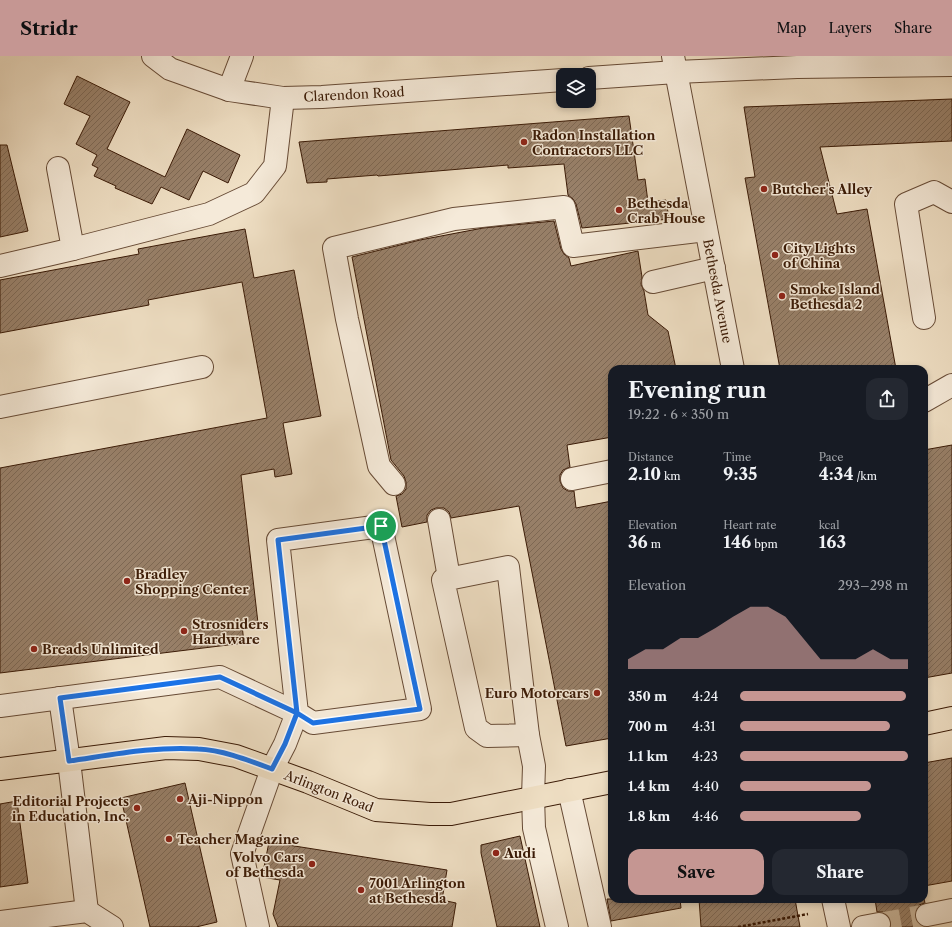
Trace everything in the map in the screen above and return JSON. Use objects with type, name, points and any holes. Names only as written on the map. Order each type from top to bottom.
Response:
[{"type":"main road","points":[[928,723],[952,718]]},
{"type":"main road","name":"Arlington Road","points":[[0,769],[166,748],[199,749],[236,756],[376,810],[430,814],[451,814],[608,783]]},
{"type":"street","name":"Clarendon Road","points":[[153,56],[170,69],[229,90],[284,98],[322,97],[556,80]]},
{"type":"street","points":[[229,90],[242,56]]},
{"type":"street","points":[[596,77],[675,64],[798,61],[952,65]]},
{"type":"street","name":"Bethesda Avenue","points":[[675,64],[732,365]]},
{"type":"street","points":[[0,266],[209,214],[254,193],[275,166],[284,98]]},
{"type":"street","points":[[58,168],[73,249]]},
{"type":"street","points":[[924,318],[906,204],[934,192],[952,202]]},
{"type":"street","points":[[394,484],[379,466],[376,425],[347,318],[334,248],[454,219],[564,207],[573,246],[706,230]]},
{"type":"street","points":[[653,282],[714,268]]},
{"type":"street","points":[[0,407],[202,367]]},
{"type":"street","points":[[928,399],[952,385]]},
{"type":"street","points":[[572,478],[608,472]]},
{"type":"street","points":[[439,520],[449,578]]},
{"type":"street","points":[[0,706],[220,677],[297,713],[313,723],[420,709],[381,526],[278,540],[297,713],[285,744],[272,769],[242,854],[258,927]]},
{"type":"street","points":[[528,735],[487,736],[476,728],[443,580],[508,568],[528,735],[534,766],[534,828],[557,927]]},
{"type":"street","points":[[60,698],[69,761],[86,911]]},
{"type":"street","points":[[569,790],[600,927]]},
{"type":"street","points":[[834,903],[839,927]]},
{"type":"street","points":[[927,915],[952,910]]},
{"type":"street","points":[[0,922],[86,911],[112,927]]},
{"type":"path","points":[[738,927],[808,914]]},
{"type":"building","points":[[77,76],[130,102],[107,149],[165,177],[187,129],[240,155],[228,183],[203,171],[189,200],[161,187],[152,204],[115,188],[116,186],[94,176],[98,168],[92,165],[97,155],[76,144],[90,116],[64,104]]},
{"type":"building","points":[[952,99],[952,141],[820,147],[837,214],[867,209],[895,365],[779,365],[745,178],[755,177],[744,107]]},
{"type":"building","points":[[629,116],[638,180],[645,179],[648,202],[666,200],[669,219],[582,228],[576,204],[568,195],[564,164],[508,168],[508,165],[327,179],[327,182],[307,183],[299,142]]},
{"type":"building","points":[[0,145],[7,145],[28,231],[0,237]]},
{"type":"building","points":[[554,221],[561,249],[569,258],[571,266],[638,251],[642,277],[641,284],[644,291],[648,315],[668,331],[675,365],[608,365],[608,438],[567,445],[570,467],[563,470],[560,475],[560,481],[563,488],[568,491],[574,491],[576,508],[608,502],[608,739],[566,746],[519,506],[451,518],[449,512],[444,508],[436,508],[431,510],[427,515],[427,522],[402,527],[396,496],[402,494],[406,489],[406,482],[404,476],[391,460],[352,257],[420,240],[483,228]]},
{"type":"building","points":[[245,229],[254,278],[294,270],[321,416],[283,423],[292,474],[275,477],[274,469],[241,475],[258,623],[242,625],[244,643],[0,673],[0,468],[267,418],[242,282],[148,300],[149,305],[0,333],[0,280],[139,254],[138,249]]},
{"type":"building","points":[[952,445],[952,673],[928,677],[928,449]]},
{"type":"building","points":[[952,758],[952,881],[928,885],[928,762]]},
{"type":"building","points":[[185,783],[217,922],[196,927],[150,927],[121,798]]},
{"type":"building","points":[[17,801],[28,883],[0,887],[0,804]]},
{"type":"building","points":[[520,836],[540,927],[497,927],[481,853],[481,845]]},
{"type":"building","name":"7001 Arlington at Bethesda","points":[[269,842],[447,870],[442,900],[456,903],[452,927],[278,927],[273,914],[280,880],[262,877]]},
{"type":"building","points":[[607,899],[608,903],[680,903],[681,908],[611,921]]},
{"type":"building","points":[[699,903],[796,903],[800,927],[701,927]]},
{"type":"building","points":[[876,903],[925,903],[919,905],[915,911],[915,917],[918,924],[925,927],[891,927],[891,921],[888,916],[883,912],[877,912]]},
{"type":"tunnel","points":[[879,924],[927,915]]},
{"type":"place","name":"Radon Installation Contractors LLC","points":[[524,142]]},
{"type":"place","name":"Butcher's Alley","points":[[764,189]]},
{"type":"place","name":"Bethesda Crab House","points":[[619,210]]},
{"type":"place","name":"City Lights of China","points":[[775,255]]},
{"type":"place","name":"Smoke Island Bethesda 2","points":[[782,296]]},
{"type":"place","name":"Bradley Shopping Center","points":[[127,581]]},
{"type":"place","name":"Strosniders Hardware","points":[[184,631]]},
{"type":"place","name":"Breads Unlimited","points":[[34,649]]},
{"type":"place","name":"Euro Motorcars","points":[[597,693]]},
{"type":"place","name":"Aji-Nippon","points":[[180,799]]},
{"type":"place","name":"Editorial Projects in Education, Inc.","points":[[137,808]]},
{"type":"place","name":"Teacher Magazine","points":[[169,839]]},
{"type":"place","name":"Audi","points":[[496,853]]},
{"type":"place","name":"Volvo Cars of Bethesda","points":[[312,864]]},
{"type":"place","name":"7001 Arlington at Bethesda","points":[[361,890]]},
{"type":"route","points":[[381,526],[278,540],[297,713],[285,744],[272,769],[236,756],[199,749],[166,748],[69,761],[60,698],[220,677],[297,713],[313,723],[420,709],[381,526]]}]
